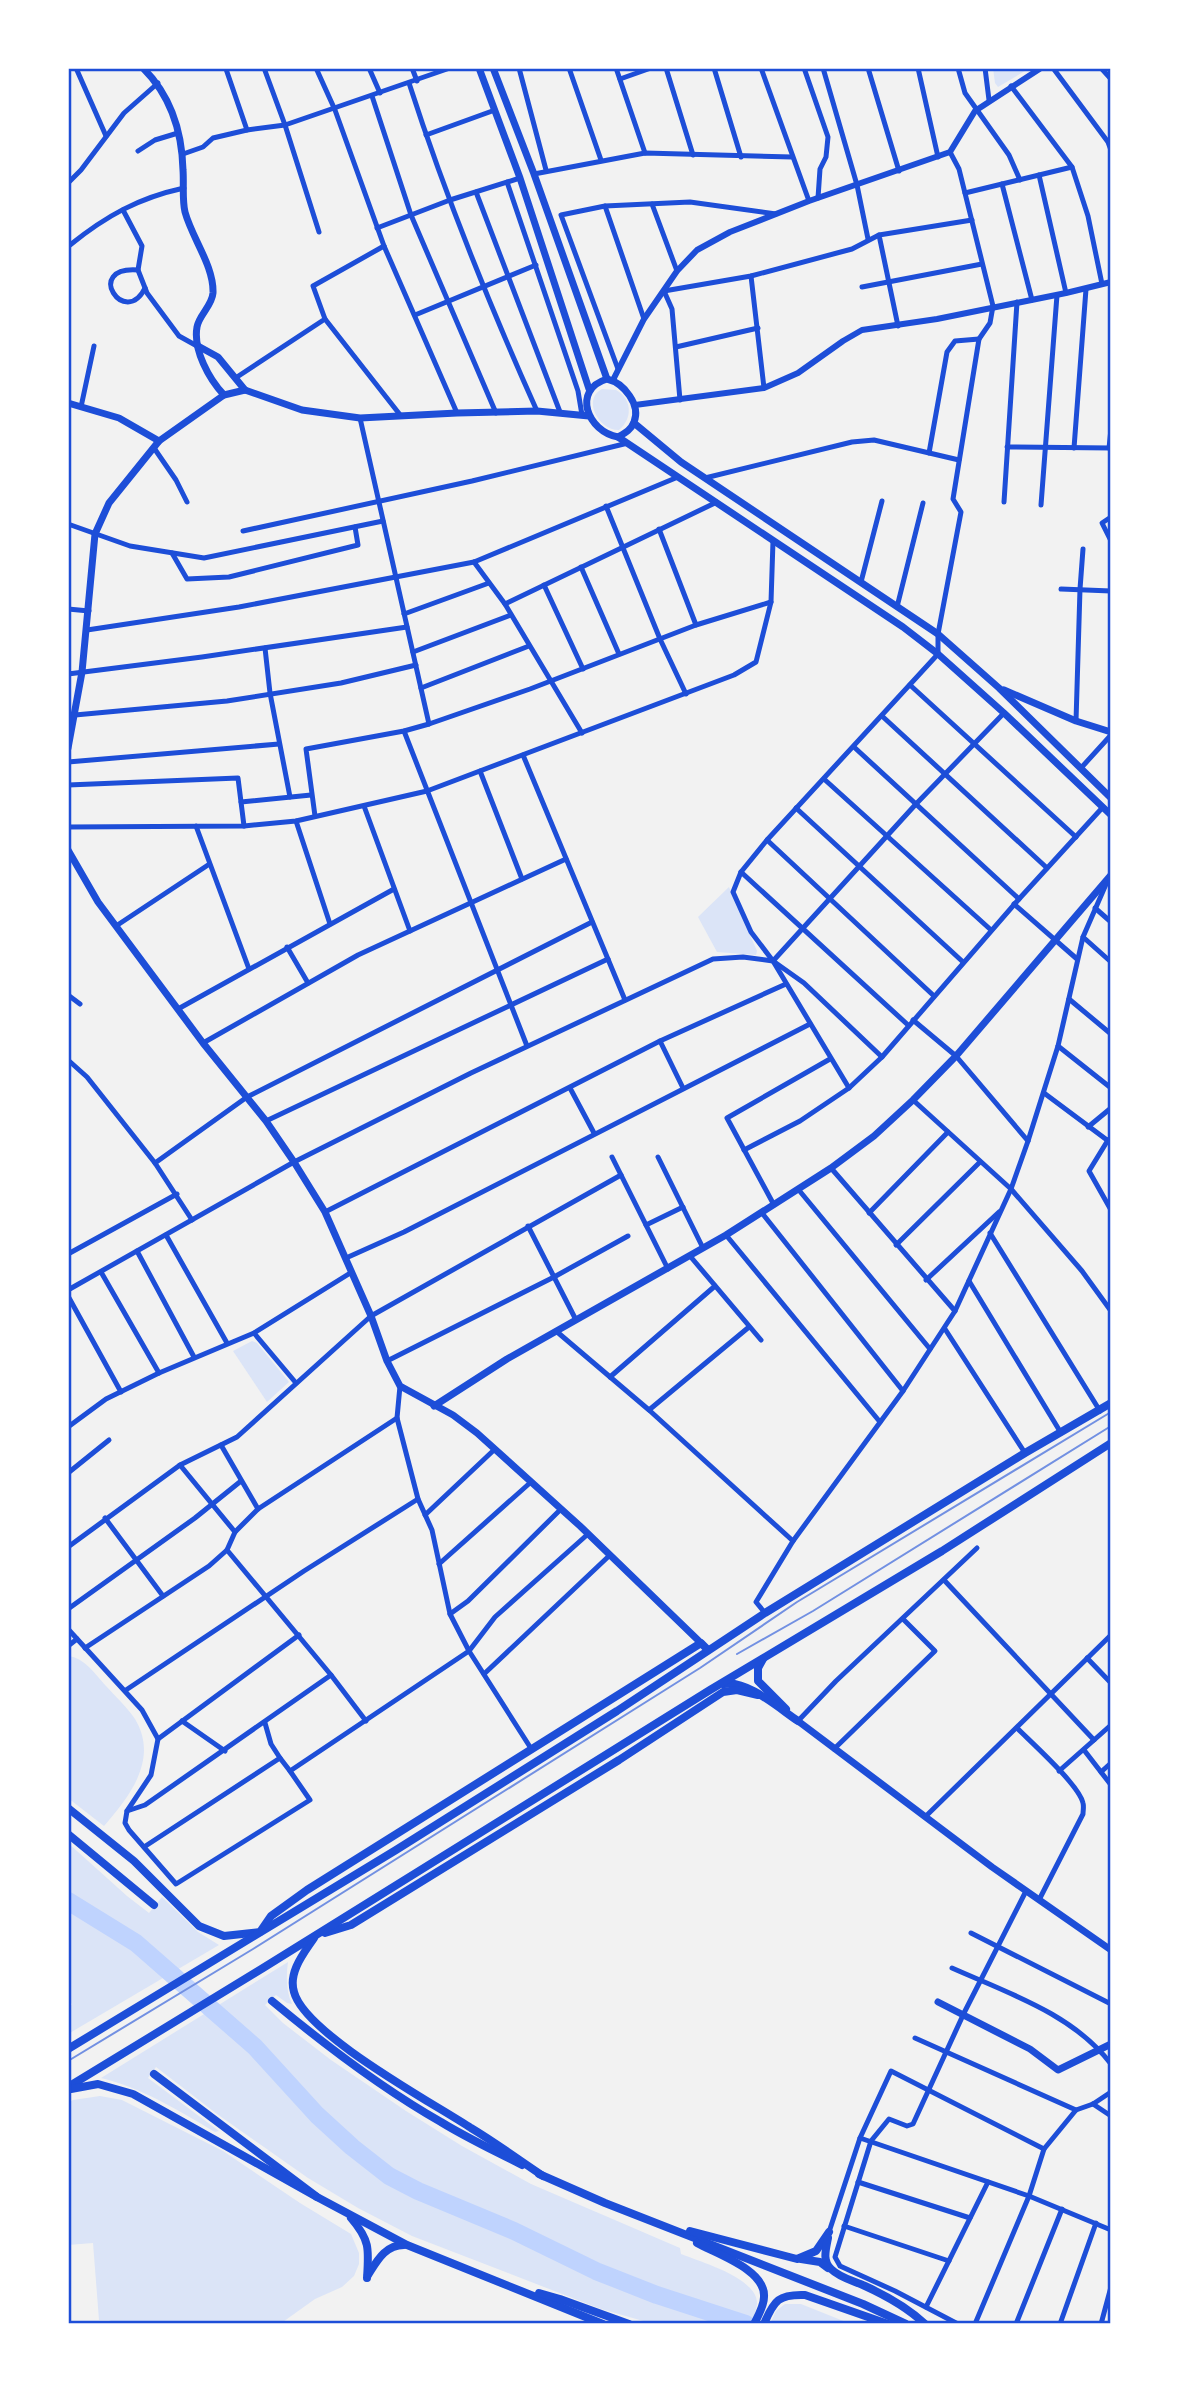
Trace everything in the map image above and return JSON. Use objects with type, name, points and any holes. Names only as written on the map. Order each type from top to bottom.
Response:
[{"type":"main road","points":[[143,68],[159,83],[172,106],[183,154],[184,211],[209,272],[213,294],[197,326],[198,346],[215,385],[224,395]]},
{"type":"main road","points":[[479,68],[520,178],[589,389],[585,416]]},
{"type":"main road","points":[[493,68],[610,380],[623,388],[635,405],[634,423],[618,437]]},
{"type":"main road","points":[[198,346],[218,357],[245,390]]},
{"type":"main road","points":[[589,389],[596,383],[610,380]]},
{"type":"main road","points":[[68,748],[82,672],[95,534],[109,503],[159,441],[224,395],[245,390],[302,410],[360,418],[457,412],[537,411],[585,416],[609,436],[618,437],[628,443],[903,627],[938,654],[1004,713],[1111,815]]},
{"type":"main road","points":[[68,403],[119,418],[159,441]]},
{"type":"main road","points":[[634,423],[681,462],[938,634],[999,688],[1110,795]]},
{"type":"main road","points":[[999,688],[1111,733]]},
{"type":"main road","points":[[68,854],[98,902],[203,1043],[266,1121],[294,1162],[324,1212],[346,1258],[387,1362],[400,1387],[453,1415],[495,1449],[708,1650]]},
{"type":"main road","points":[[434,1406],[507,1359],[762,1213],[874,1136],[956,1056],[1110,877]]},
{"type":"main road","points":[[68,2049],[466,1806],[765,1613],[1024,1454],[1111,1404]]},
{"type":"main road","points":[[68,2088],[716,1686],[942,1550],[1111,1443]]},
{"type":"main road","points":[[260,1933],[271,1916],[307,1889],[701,1643]]},
{"type":"main road","points":[[763,1658],[758,1668],[758,1681],[798,1721]]},
{"type":"main road","points":[[716,1686],[731,1682],[746,1686],[798,1721],[1026,1892],[1111,1950]]},
{"type":"main road","points":[[543,2176],[380,2071],[321,2027],[294,1992],[293,1977],[298,1964],[316,1935],[351,1925],[619,1760],[723,1692],[737,1690],[758,1695]]},
{"type":"main road","points":[[68,1808],[134,1861],[199,1926],[224,1936],[260,1933]]},
{"type":"main road","points":[[68,1835],[153,1905]]},
{"type":"main road","points":[[272,2001],[306,2030],[388,2089],[440,2122],[543,2176],[863,2304],[906,2324]]},
{"type":"main road","points":[[938,2002],[1030,2049],[1058,2070],[1111,2044]]},
{"type":"main road","points":[[153,2074],[317,2197]]},
{"type":"main road","points":[[68,2088],[98,2084],[133,2094],[407,2245],[603,2324]]},
{"type":"main road","points":[[347,2213],[365,2234],[369,2249],[367,2278],[387,2250],[397,2245],[407,2245]]},
{"type":"main road","points":[[656,2222],[797,2259],[820,2262],[845,2278],[887,2297],[915,2314],[925,2324]]},
{"type":"main road","points":[[656,2222],[752,2272],[761,2283],[768,2304],[764,2324]]},
{"type":"main road","points":[[797,2259],[816,2251],[829,2232]]},
{"type":"main road","points":[[829,2232],[825,2252],[831,2269]]},
{"type":"main road","points":[[508,2286],[560,2299],[629,2324]]},
{"type":"main road","points":[[754,2324],[768,2304],[792,2295],[805,2295],[888,2324]]},
{"type":"street","points":[[76,68],[106,136]]},
{"type":"street","points":[[226,68],[247,130]]},
{"type":"street","points":[[264,68],[319,232]]},
{"type":"street","points":[[316,68],[335,110],[384,246],[457,412]]},
{"type":"street","points":[[369,68],[380,93]]},
{"type":"street","points":[[412,68],[417,80]]},
{"type":"street","points":[[183,154],[203,147],[213,138],[285,125],[335,110],[450,68]]},
{"type":"street","points":[[519,68],[546,170]]},
{"type":"street","points":[[569,68],[601,160]]},
{"type":"street","points":[[616,68],[645,153]]},
{"type":"street","points":[[620,79],[651,68]]},
{"type":"street","points":[[666,68],[693,155]]},
{"type":"street","points":[[713,68],[741,157]]},
{"type":"street","points":[[761,68],[809,201]]},
{"type":"street","points":[[804,68],[828,137],[826,157],[820,169],[818,198]]},
{"type":"street","points":[[822,68],[857,185],[868,239]]},
{"type":"street","points":[[868,68],[899,171]]},
{"type":"street","points":[[918,68],[938,157]]},
{"type":"street","points":[[958,68],[965,93],[975,111],[1009,155],[1020,180]]},
{"type":"street","points":[[985,68],[989,100]]},
{"type":"street","points":[[610,380],[644,319],[677,271],[696,250],[730,232],[809,201],[950,152],[975,111],[1041,68]]},
{"type":"street","points":[[1053,68],[1108,142],[1111,150]]},
{"type":"street","points":[[1101,68],[1111,79]]},
{"type":"street","points":[[68,183],[124,113],[159,83]]},
{"type":"street","points":[[409,83],[482,285],[537,411]]},
{"type":"street","points":[[1011,86],[1072,167],[1088,216],[1102,284]]},
{"type":"street","points":[[372,96],[411,215],[496,413]]},
{"type":"street","points":[[426,135],[495,110]]},
{"type":"street","points":[[138,151],[155,140],[178,133]]},
{"type":"street","points":[[849,1088],[772,961],[751,932],[733,892],[741,872],[767,840],[938,654],[938,634],[961,512],[953,499],[959,460],[979,339],[990,323],[993,306],[959,169],[950,152]]},
{"type":"street","points":[[534,174],[645,153],[792,157]]},
{"type":"street","points":[[965,193],[1072,167]]},
{"type":"street","points":[[1040,175],[1066,293]]},
{"type":"street","points":[[377,228],[520,178]]},
{"type":"street","points":[[507,182],[585,416]]},
{"type":"street","points":[[1002,184],[1032,300]]},
{"type":"street","points":[[70,245],[99,222],[153,195],[184,188]]},
{"type":"street","points":[[476,192],[560,412]]},
{"type":"street","points":[[618,369],[561,215],[606,205],[690,202],[776,214]]},
{"type":"street","points":[[652,204],[677,271]]},
{"type":"street","points":[[606,205],[644,319]]},
{"type":"street","points":[[123,210],[142,246],[138,270],[145,288],[179,336],[198,346]]},
{"type":"street","points":[[664,291],[751,276],[852,249],[879,235],[972,220]]},
{"type":"street","points":[[879,235],[898,326]]},
{"type":"street","points":[[384,246],[313,286],[324,319],[401,416]]},
{"type":"street","points":[[862,287],[982,264]]},
{"type":"street","points":[[415,315],[482,285],[536,265]]},
{"type":"street","points":[[138,270],[116,274],[110,287],[113,295],[121,301],[129,302],[138,299],[145,288]]},
{"type":"street","points":[[751,276],[764,388]]},
{"type":"street","points":[[635,405],[764,388],[798,373],[862,330],[898,326],[1111,282]]},
{"type":"street","points":[[1074,448],[1086,289]]},
{"type":"street","points":[[664,291],[671,309],[680,400]]},
{"type":"street","points":[[1041,505],[1057,295]]},
{"type":"street","points":[[1004,502],[1017,302]]},
{"type":"street","points":[[237,377],[324,319]]},
{"type":"street","points":[[676,347],[758,328]]},
{"type":"street","points":[[929,453],[947,352],[955,341],[979,339]]},
{"type":"street","points":[[82,407],[94,346]]},
{"type":"street","points":[[360,418],[429,724]]},
{"type":"street","points":[[1007,447],[1110,448],[1111,429]]},
{"type":"street","points":[[705,478],[852,442],[874,440],[959,460]]},
{"type":"street","points":[[243,531],[472,481],[628,443]]},
{"type":"street","points":[[154,448],[187,502]]},
{"type":"street","points":[[87,630],[239,607],[474,562],[678,477]]},
{"type":"street","points":[[861,582],[882,501]]},
{"type":"street","points":[[505,604],[717,502]]},
{"type":"street","points":[[897,607],[923,503]]},
{"type":"street","points":[[606,506],[685,694]]},
{"type":"street","points":[[1111,517],[1102,523],[1111,541]]},
{"type":"street","points":[[68,524],[130,546],[204,558],[383,521]]},
{"type":"street","points":[[172,553],[187,579],[229,577],[358,545],[355,527]]},
{"type":"street","points":[[659,528],[696,625]]},
{"type":"street","points":[[68,827],[244,826],[296,821],[364,806],[427,791],[734,676],[756,662],[771,602],[773,541]]},
{"type":"street","points":[[1076,721],[1083,549]]},
{"type":"street","points":[[474,562],[505,604],[582,733]]},
{"type":"street","points":[[581,568],[619,654]]},
{"type":"street","points":[[404,614],[489,583]]},
{"type":"street","points":[[544,585],[583,669]]},
{"type":"street","points":[[1061,589],[1111,591]]},
{"type":"street","points":[[315,816],[306,749],[429,724],[696,625],[771,602]]},
{"type":"street","points":[[68,609],[89,611]]},
{"type":"street","points":[[413,652],[511,615]]},
{"type":"street","points":[[68,674],[407,626]]},
{"type":"street","points":[[421,688],[529,646]]},
{"type":"street","points":[[265,648],[270,693],[289,797]]},
{"type":"street","points":[[75,715],[227,701],[341,683],[416,664]]},
{"type":"street","points":[[910,685],[1076,836]]},
{"type":"street","points":[[772,961],[944,774],[1004,713]]},
{"type":"street","points":[[882,716],[1047,868]]},
{"type":"street","points":[[404,731],[527,1046]]},
{"type":"street","points":[[1081,768],[1111,733]]},
{"type":"street","points":[[68,762],[279,744]]},
{"type":"street","points":[[854,747],[1077,959]]},
{"type":"street","points":[[523,755],[625,1000]]},
{"type":"street","points":[[480,771],[522,879]]},
{"type":"street","points":[[68,785],[238,778],[244,826]]},
{"type":"street","points":[[824,779],[991,930]]},
{"type":"street","points":[[241,802],[311,795]]},
{"type":"street","points":[[364,806],[411,931]]},
{"type":"street","points":[[744,1150],[800,1121],[849,1088],[881,1056],[1016,901],[1103,807]]},
{"type":"street","points":[[796,808],[963,962]]},
{"type":"street","points":[[296,821],[330,924]]},
{"type":"street","points":[[196,826],[208,865],[249,969]]},
{"type":"street","points":[[767,840],[934,996]]},
{"type":"street","points":[[203,1043],[358,955],[566,859]]},
{"type":"street","points":[[116,926],[208,865]]},
{"type":"street","points":[[741,872],[911,1022],[956,1056],[1028,1141]]},
{"type":"street","points":[[765,1613],[756,1602],[793,1541],[903,1391],[945,1329],[969,1282],[1011,1189],[1028,1141],[1058,1046],[1083,937],[1110,877]]},
{"type":"street","points":[[178,1009],[394,890]]},
{"type":"street","points":[[1095,908],[1111,922]]},
{"type":"street","points":[[155,1163],[247,1097],[592,922]]},
{"type":"street","points":[[1083,937],[1111,962]]},
{"type":"street","points":[[287,947],[308,983]]},
{"type":"street","points":[[68,1290],[294,1162],[527,1046],[713,959],[743,957],[772,961],[804,983],[881,1056]]},
{"type":"street","points":[[266,1121],[608,959]]},
{"type":"street","points":[[324,1212],[660,1041],[786,984]]},
{"type":"street","points":[[68,995],[80,1004]]},
{"type":"street","points":[[1069,999],[1111,1034]]},
{"type":"street","points":[[346,1258],[404,1232],[810,1024]]},
{"type":"street","points":[[660,1041],[683,1088]]},
{"type":"street","points":[[1058,1046],[1111,1088]]},
{"type":"street","points":[[774,1205],[727,1118],[830,1059]]},
{"type":"street","points":[[68,1060],[88,1077],[155,1163],[192,1220]]},
{"type":"street","points":[[570,1088],[594,1133]]},
{"type":"street","points":[[1044,1093],[1109,1142],[1089,1171],[1111,1210]]},
{"type":"street","points":[[913,1100],[1011,1189],[1083,1271],[1111,1311]]},
{"type":"street","points":[[1088,1127],[1111,1108]]},
{"type":"street","points":[[869,1213],[948,1132]]},
{"type":"street","points":[[612,1157],[668,1269]]},
{"type":"street","points":[[658,1157],[703,1248]]},
{"type":"street","points":[[896,1245],[980,1162]]},
{"type":"street","points":[[831,1168],[955,1311]]},
{"type":"street","points":[[68,1547],[180,1465],[237,1437],[371,1316],[621,1175]]},
{"type":"street","points":[[798,1189],[930,1349]]},
{"type":"street","points":[[68,1254],[177,1194]]},
{"type":"street","points":[[646,1225],[683,1207]]},
{"type":"street","points":[[926,1280],[1001,1209]]},
{"type":"street","points":[[762,1213],[903,1391]]},
{"type":"street","points":[[527,1226],[576,1320]]},
{"type":"street","points":[[990,1233],[1100,1411]]},
{"type":"street","points":[[166,1235],[227,1343]]},
{"type":"street","points":[[726,1235],[880,1422]]},
{"type":"street","points":[[387,1362],[628,1236]]},
{"type":"street","points":[[137,1251],[194,1357]]},
{"type":"street","points":[[690,1256],[761,1340]]},
{"type":"street","points":[[101,1272],[159,1373]]},
{"type":"street","points":[[68,1427],[106,1399],[194,1357],[254,1333],[352,1272]]},
{"type":"street","points":[[969,1282],[1061,1433]]},
{"type":"street","points":[[610,1377],[715,1286]]},
{"type":"street","points":[[68,1296],[121,1392]]},
{"type":"street","points":[[649,1410],[749,1327]]},
{"type":"street","points":[[945,1329],[1024,1454]]},
{"type":"street","points":[[556,1331],[649,1410],[793,1541]]},
{"type":"street","points":[[254,1333],[296,1383]]},
{"type":"street","points":[[400,1387],[397,1418],[418,1499],[432,1530],[450,1614],[469,1651],[532,1750]]},
{"type":"street","points":[[85,1648],[209,1566],[227,1550],[235,1532],[258,1509],[397,1418]]},
{"type":"street","points":[[68,1472],[109,1440]]},
{"type":"street","points":[[221,1445],[258,1509]]},
{"type":"street","points":[[425,1515],[495,1449]]},
{"type":"street","points":[[180,1465],[235,1532]]},
{"type":"street","points":[[68,1609],[242,1481]]},
{"type":"street","points":[[439,1564],[531,1482]]},
{"type":"street","points":[[126,1690],[418,1499]]},
{"type":"street","points":[[450,1614],[468,1601],[561,1509]]},
{"type":"street","points":[[105,1518],[163,1596]]},
{"type":"street","points":[[290,1771],[469,1651],[495,1617],[588,1534]]},
{"type":"street","points":[[798,1721],[836,1681],[977,1548]]},
{"type":"street","points":[[227,1550],[299,1635],[366,1721]]},
{"type":"street","points":[[484,1674],[610,1555]]},
{"type":"street","points":[[944,1580],[1094,1740]]},
{"type":"street","points":[[834,1749],[934,1651],[902,1619]]},
{"type":"street","points":[[68,1629],[126,1690],[142,1710],[158,1739],[151,1775],[127,1811],[125,1823],[176,1884],[310,1800],[271,1744],[265,1723]]},
{"type":"street","points":[[158,1739],[299,1635]]},
{"type":"street","points":[[925,1817],[1111,1635]]},
{"type":"street","points":[[68,1646],[77,1639]]},
{"type":"street","points":[[1087,1658],[1111,1684]]},
{"type":"street","points":[[127,1811],[145,1805],[331,1675]]},
{"type":"street","points":[[182,1721],[225,1751]]},
{"type":"street","points":[[1059,1771],[1111,1724]]},
{"type":"street","points":[[1017,1728],[1059,1771],[1083,1803],[1083,1814],[1038,1900]]},
{"type":"street","points":[[1084,1750],[1111,1785]]},
{"type":"street","points":[[144,1847],[280,1758]]},
{"type":"street","points":[[1101,1772],[1111,1763]]},
{"type":"street","points":[[958,2324],[840,2266],[835,2257],[871,2141],[889,2119],[907,2126],[913,2124],[945,2052],[1026,1892]]},
{"type":"street","points":[[971,1933],[1111,2004]]},
{"type":"street","points":[[952,1968],[1077,2029],[1111,2064]]},
{"type":"street","points":[[915,2038],[1076,2110]]},
{"type":"street","points":[[829,2232],[860,2138],[891,2071],[1044,2149]]},
{"type":"street","points":[[975,2324],[1029,2196],[1044,2149],[1076,2110],[1093,2104],[1111,2092]]},
{"type":"street","points":[[1093,2104],[1111,2116]]},
{"type":"street","points":[[860,2138],[1029,2196],[1111,2230]]},
{"type":"street","points":[[858,2182],[970,2218]]},
{"type":"street","points":[[926,2307],[988,2182]]},
{"type":"street","points":[[1016,2324],[1062,2209]]},
{"type":"street","points":[[1060,2324],[1096,2223]]},
{"type":"street","points":[[845,2225],[949,2261]]},
{"type":"street","points":[[1101,2324],[1111,2287]]},
{"type":"shaded area","points":[[993,68],[1030,68],[998,87]]},
{"type":"shaded area","points":[[602,389],[616,390],[628,403],[627,420],[619,430],[605,426],[593,407],[596,394]]},
{"type":"shaded area","points":[[729,887],[757,951],[756,955],[717,952],[698,917]]},
{"type":"shaded area","points":[[252,1341],[257,1343],[289,1382],[267,1402],[233,1351]]},
{"type":"shaded area","points":[[68,1656],[85,1663],[94,1672],[132,1715],[142,1734],[143,1763],[138,1776],[132,1790],[104,1826],[68,1798]]},
{"type":"shaded area","points":[[68,1843],[149,1913],[162,1897],[198,1932],[219,1945],[68,2034],[68,2011],[72,2004],[68,2001]]},
{"type":"shaded area","points":[[288,1962],[287,1983],[292,2004],[276,1995],[265,2005],[283,2023],[331,2060],[462,2146],[531,2184],[680,2248],[681,2254],[714,2266],[738,2279],[755,2294],[756,2310],[750,2324],[654,2324],[601,2309],[412,2236],[358,2208],[308,2178],[156,2067],[148,2078],[219,2131],[215,2132],[145,2094],[101,2078]]},
{"type":"shaded area","points":[[100,2096],[122,2100],[223,2151],[351,2234],[359,2253],[359,2264],[354,2276],[342,2287],[315,2299],[280,2324],[117,2324],[109,2320],[99,2320],[93,2243],[68,2245],[68,2103]]},
{"type":"shaded area","points":[[785,2304],[801,2304],[851,2324],[770,2324],[776,2311]]},
{"type":"waterway","points":[[68,1901],[136,1943],[255,2047],[317,2115],[389,2176],[514,2231],[596,2271],[657,2295],[746,2324]]},
{"type":"tram line","points":[[68,2061],[253,1949],[700,1668],[797,1602],[1111,1412]]},
{"type":"tram line","points":[[737,1654],[813,1611],[1111,1426]]}]
